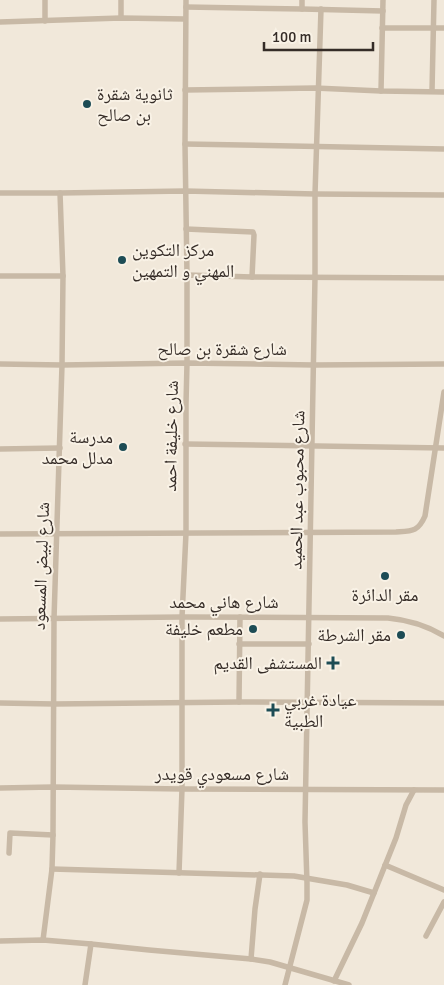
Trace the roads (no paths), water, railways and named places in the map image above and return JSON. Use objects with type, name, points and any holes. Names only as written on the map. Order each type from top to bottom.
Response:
[{"type":"street","points":[[44,0],[45,21]]},
{"type":"street","points":[[121,0],[121,18]]},
{"type":"street","name":"شارع خليفة احمد","points":[[179,873],[182,789],[182,617],[186,533],[186,0]]},
{"type":"street","points":[[246,0],[246,8]]},
{"type":"street","points":[[302,0],[302,8]]},
{"type":"street","points":[[381,91],[383,0]]},
{"type":"street","points":[[432,91],[434,0]]},
{"type":"street","points":[[186,7],[383,11]]},
{"type":"street","name":"شارع محبوب عبد الحميد","points":[[285,985],[307,900],[305,822],[310,618],[315,194],[321,9]]},
{"type":"street","points":[[0,22],[185,18]]},
{"type":"street","points":[[382,28],[444,28]]},
{"type":"street","points":[[185,90],[319,89],[444,92]]},
{"type":"street","points":[[185,144],[444,149]]},
{"type":"street","points":[[0,193],[185,191],[444,195]]},
{"type":"street","name":"شارع لبيض المسعود","points":[[43,940],[52,869],[53,835],[54,619],[62,365],[60,193]]},
{"type":"street","points":[[186,229],[253,232],[252,277]]},
{"type":"street","points":[[187,275],[444,278]]},
{"type":"street","points":[[0,276],[62,276]]},
{"type":"street","name":"شارع شقرة بن صالح","points":[[0,364],[444,364]]},
{"type":"street","points":[[0,534],[409,532],[416,530],[420,527],[426,510],[444,392]]},
{"type":"street","points":[[185,444],[444,448]]},
{"type":"street","points":[[0,449],[60,448]]},
{"type":"street","name":"شارع هاني محمد","points":[[0,619],[182,617],[394,618],[425,625],[444,636]]},
{"type":"street","points":[[239,702],[240,617]]},
{"type":"street","points":[[239,644],[309,644]]},
{"type":"street","points":[[0,703],[444,703]]},
{"type":"street","name":"شارع مسعودي قويدر","points":[[0,788],[444,790]]},
{"type":"street","points":[[334,980],[362,923],[396,838],[406,805],[414,790]]},
{"type":"street","points":[[9,853],[10,833],[53,835]]},
{"type":"street","points":[[384,865],[444,890]]},
{"type":"street","points":[[52,869],[278,874],[307,877],[347,885],[374,893]]},
{"type":"street","points":[[251,959],[254,916],[260,874]]},
{"type":"street","points":[[426,936],[444,902]]},
{"type":"street","points":[[0,942],[43,940],[251,959],[270,962],[349,985]]},
{"type":"street","points":[[85,985],[91,944]]},
{"type":"place","name":"ثانوية شقرة بن صالح","points":[[87,104]]},
{"type":"place","name":"مركز التكوين المهني و التمهين","points":[[122,260]]},
{"type":"place","name":"مدرسة مدلل محمد","points":[[123,447]]},
{"type":"place","name":"مقر الدائرة","points":[[385,576]]},
{"type":"place","name":"مطعم خليفة","points":[[253,629]]},
{"type":"place","name":"مقر الشرطة","points":[[401,635]]},
{"type":"place","name":"المستشفى القديم","points":[[333,663]]},
{"type":"place","name":"عيادة غربي الطبية","points":[[273,710]]}]
